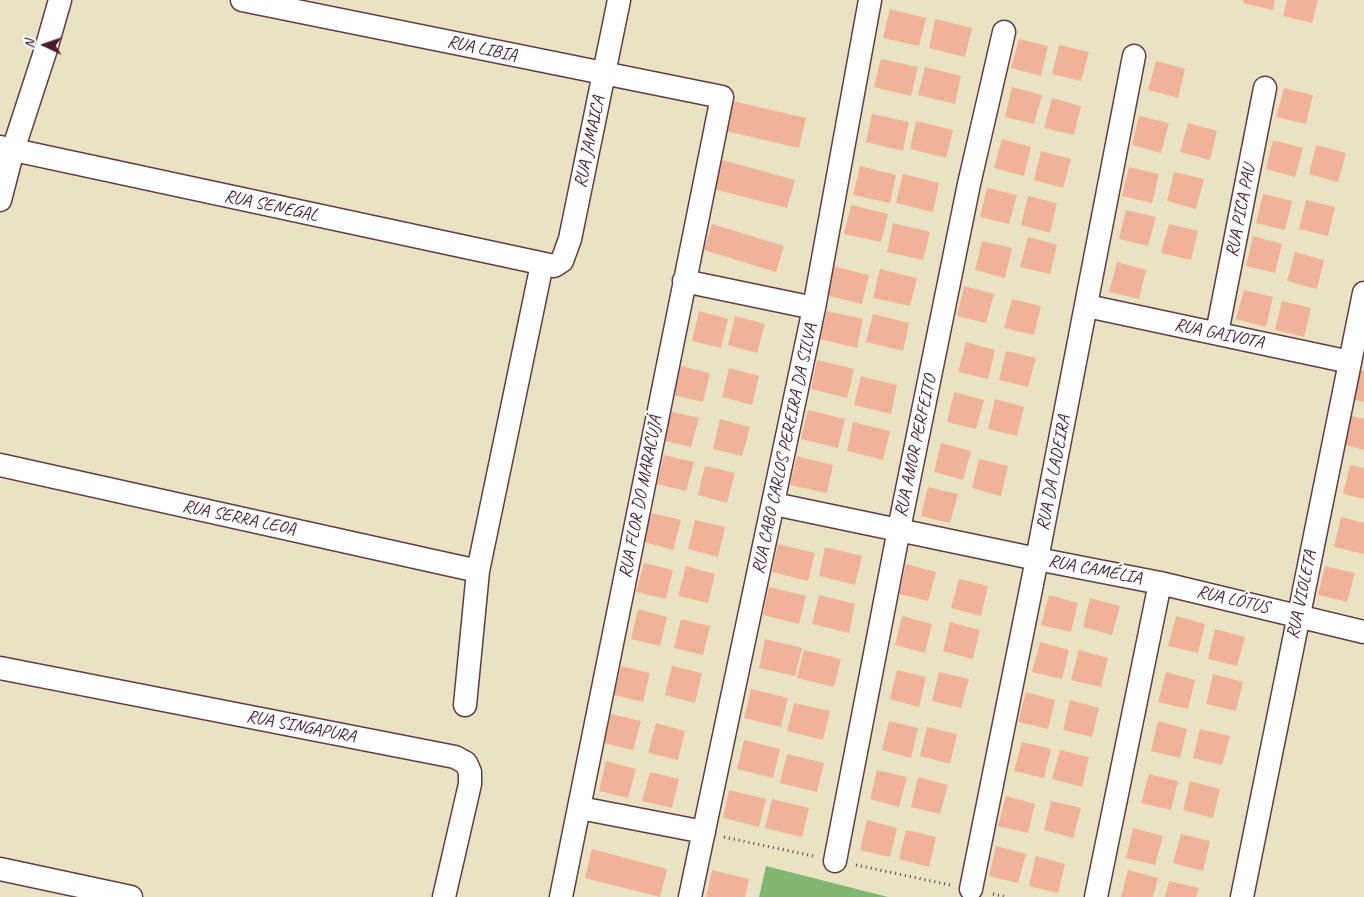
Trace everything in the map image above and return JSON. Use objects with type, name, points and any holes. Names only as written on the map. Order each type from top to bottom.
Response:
[{"type":"street","points":[[0,200],[7,149],[46,48],[60,0]]},
{"type":"street","name":"RUA LIBIA","points":[[242,0],[722,97]]},
{"type":"street","name":"RUA JAMAICA","points":[[542,264],[554,266],[562,261],[570,239],[619,0]]},
{"type":"street","name":"RUA CABO CARLOS PEREIRA DA SILVA","points":[[690,897],[814,308],[870,0]]},
{"type":"street","name":"RUA AMOR PERFEITO","points":[[835,861],[899,529],[967,194],[1004,32]]},
{"type":"street","name":"RUA DA LADEIRA","points":[[971,889],[1087,306],[1134,56]]},
{"type":"street","name":"RUA PICA PAU","points":[[1216,333],[1265,88]]},
{"type":"street","name":"RUA FLOR DO MARACUJÁ","points":[[561,897],[722,97]]},
{"type":"street","name":"RUA SENEGAL","points":[[7,149],[542,264]]},
{"type":"street","points":[[465,705],[478,571],[542,264]]},
{"type":"street","points":[[684,281],[814,308]]},
{"type":"street","name":"RUA VIOLETA","points":[[1242,897],[1364,292]]},
{"type":"street","name":"RUA GAIVOTA","points":[[1087,306],[1350,362]]},
{"type":"street","name":"RUA SERRA LEOA","points":[[0,465],[478,571]]},
{"type":"street","name":"RUA CAMÉLIA","points":[[774,504],[1160,583],[1096,897]]},
{"type":"street","name":"RUA LÓTUS","points":[[1160,583],[1364,632]]},
{"type":"street","name":"RUA SINGAPURA","points":[[0,668],[455,757],[466,763],[470,772],[470,784],[444,897]]},
{"type":"street","points":[[580,808],[704,832]]},
{"type":"street","points":[[0,869],[131,897]]},
{"type":"green space","points":[[766,866],[888,897],[759,897]]},
{"type":"building","points":[[1244,0],[1275,0],[1273,10],[1243,3]]},
{"type":"building","points":[[1287,0],[1318,0],[1312,23],[1283,16]]},
{"type":"building","points":[[890,9],[926,18],[919,46],[883,38]]},
{"type":"building","points":[[935,19],[972,28],[965,57],[929,48]]},
{"type":"building","points":[[1019,39],[1048,46],[1041,76],[1011,68]]},
{"type":"building","points":[[1059,45],[1089,52],[1081,81],[1052,74]]},
{"type":"building","points":[[881,59],[918,67],[911,96],[874,87]]},
{"type":"building","points":[[1156,61],[1185,69],[1178,98],[1148,90]]},
{"type":"building","points":[[925,67],[961,76],[955,104],[918,95]]},
{"type":"building","points":[[1012,87],[1042,95],[1034,124],[1005,117]]},
{"type":"building","points":[[1284,88],[1313,95],[1306,124],[1276,117]]},
{"type":"building","points":[[1052,98],[1081,106],[1074,135],[1044,128]]},
{"type":"building","points":[[733,101],[806,118],[799,148],[726,131]]},
{"type":"building","points":[[872,114],[909,122],[903,151],[866,142]]},
{"type":"building","points":[[1139,116],[1169,123],[1161,153],[1132,145]]},
{"type":"building","points":[[916,121],[953,130],[946,158],[910,149]]},
{"type":"building","points":[[1188,123],[1217,131],[1210,160],[1180,152]]},
{"type":"building","points":[[1002,139],[1031,147],[1024,176],[994,168]]},
{"type":"building","points":[[1273,140],[1303,148],[1295,177],[1266,169]]},
{"type":"building","points":[[1316,145],[1346,153],[1338,182],[1309,174]]},
{"type":"building","points":[[1041,151],[1071,159],[1063,188],[1034,180]]},
{"type":"building","points":[[722,160],[795,180],[787,208],[714,189]]},
{"type":"building","points":[[860,166],[896,175],[890,203],[853,195]]},
{"type":"building","points":[[1129,167],[1159,174],[1152,203],[1122,196]]},
{"type":"building","points":[[1174,172],[1204,179],[1196,209],[1167,201]]},
{"type":"building","points":[[903,174],[939,183],[933,212],[896,203]]},
{"type":"building","points":[[987,188],[1017,195],[1009,224],[980,217]]},
{"type":"building","points":[[1263,194],[1292,201],[1285,230],[1256,223]]},
{"type":"building","points":[[1028,196],[1057,203],[1050,233],[1021,225]]},
{"type":"building","points":[[1306,200],[1335,207],[1328,236],[1299,229]]},
{"type":"building","points":[[851,205],[888,214],[881,242],[844,234]]},
{"type":"building","points":[[1126,210],[1156,217],[1148,246],[1119,239]]},
{"type":"building","points":[[893,223],[930,232],[923,260],[887,252]]},
{"type":"building","points":[[712,224],[784,246],[776,272],[704,250]]},
{"type":"building","points":[[1169,224],[1198,231],[1191,260],[1161,253]]},
{"type":"building","points":[[1253,236],[1282,244],[1275,273],[1246,266]]},
{"type":"building","points":[[1028,237],[1057,245],[1050,274],[1020,267]]},
{"type":"building","points":[[982,241],[1012,248],[1005,278],[975,270]]},
{"type":"building","points":[[1295,252],[1324,260],[1317,289],[1287,281]]},
{"type":"building","points":[[1117,262],[1146,270],[1139,299],[1109,292]]},
{"type":"building","points":[[832,266],[869,275],[862,304],[825,295]]},
{"type":"building","points":[[880,269],[917,278],[910,306],[873,298]]},
{"type":"building","points":[[964,286],[994,294],[986,323],[957,316]]},
{"type":"building","points":[[1244,290],[1273,297],[1266,327],[1236,319]]},
{"type":"building","points":[[1012,299],[1041,306],[1034,335],[1004,328]]},
{"type":"building","points":[[1282,301],[1311,308],[1304,337],[1275,330]]},
{"type":"building","points":[[699,311],[728,319],[721,348],[692,341]]},
{"type":"building","points":[[827,311],[863,319],[857,348],[820,339]]},
{"type":"building","points":[[873,314],[909,323],[903,351],[866,342]]},
{"type":"building","points":[[735,316],[765,324],[757,353],[728,345]]},
{"type":"building","points":[[966,342],[995,350],[988,379],[958,372]]},
{"type":"building","points":[[1006,351],[1036,358],[1028,387],[999,380]]},
{"type":"building","points":[[817,360],[854,369],[847,398],[811,389]]},
{"type":"building","points":[[681,366],[710,373],[703,402],[673,395]]},
{"type":"building","points":[[729,368],[759,376],[752,405],[722,397]]},
{"type":"building","points":[[1359,370],[1364,371],[1364,402],[1351,399]]},
{"type":"building","points":[[861,376],[897,385],[891,414],[854,405]]},
{"type":"building","points":[[954,392],[984,400],[976,429],[947,422]]},
{"type":"building","points":[[995,399],[1024,407],[1017,436],[988,429]]},
{"type":"building","points":[[808,410],[845,419],[838,448],[801,439]]},
{"type":"building","points":[[669,411],[699,418],[691,447],[662,440]]},
{"type":"building","points":[[1349,415],[1364,419],[1364,450],[1342,444]]},
{"type":"building","points":[[720,419],[750,427],[742,456],[713,449]]},
{"type":"building","points":[[853,422],[890,431],[883,460],[847,451]]},
{"type":"building","points":[[941,443],[971,451],[963,480],[934,472]]},
{"type":"building","points":[[664,455],[694,462],[686,491],[657,484]]},
{"type":"building","points":[[797,456],[833,465],[827,493],[790,485]]},
{"type":"building","points":[[979,459],[1008,466],[1001,496],[972,488]]},
{"type":"building","points":[[1350,465],[1364,468],[1364,499],[1343,494]]},
{"type":"building","points":[[705,466],[735,473],[727,503],[698,495]]},
{"type":"building","points":[[928,487],[958,494],[950,523],[921,516]]},
{"type":"building","points":[[651,513],[681,520],[673,550],[644,542]]},
{"type":"building","points":[[1341,517],[1364,523],[1364,554],[1334,547]]},
{"type":"building","points":[[695,520],[725,527],[718,557],[688,549]]},
{"type":"building","points":[[778,544],[815,553],[808,581],[772,572]]},
{"type":"building","points":[[825,547],[862,556],[855,585],[819,576]]},
{"type":"building","points":[[644,563],[673,570],[666,599],[636,592]]},
{"type":"building","points":[[906,564],[936,572],[928,601],[899,594]]},
{"type":"building","points":[[686,566],[715,574],[708,603],[678,596]]},
{"type":"building","points":[[1325,566],[1355,573],[1347,602],[1318,595]]},
{"type":"building","points":[[959,579],[988,586],[981,616],[951,608]]},
{"type":"building","points":[[769,587],[806,596],[799,624],[763,615]]},
{"type":"building","points":[[819,595],[855,604],[849,633],[812,624]]},
{"type":"building","points":[[1049,595],[1078,603],[1071,632],[1041,625]]},
{"type":"building","points":[[1090,598],[1120,606],[1112,635],[1083,627]]},
{"type":"building","points":[[638,609],[667,617],[660,646],[631,639]]},
{"type":"building","points":[[902,616],[932,624],[925,653],[895,645]]},
{"type":"building","points":[[1176,616],[1205,624],[1198,653],[1168,646]]},
{"type":"building","points":[[681,619],[710,626],[703,655],[674,648]]},
{"type":"building","points":[[950,622],[980,630],[973,659],[943,651]]},
{"type":"building","points":[[1215,629],[1245,637],[1237,666],[1208,659]]},
{"type":"building","points":[[765,639],[802,648],[795,676],[759,668]]},
{"type":"building","points":[[1040,642],[1069,650],[1062,679],[1032,672]]},
{"type":"building","points":[[804,650],[841,659],[834,687],[797,678]]},
{"type":"building","points":[[1079,650],[1108,658],[1101,687],[1071,680]]},
{"type":"building","points":[[621,666],[650,673],[643,702],[614,695]]},
{"type":"building","points":[[672,666],[702,673],[695,703],[665,695]]},
{"type":"building","points":[[897,670],[926,677],[919,707],[890,699]]},
{"type":"building","points":[[939,672],[969,679],[961,708],[932,701]]},
{"type":"building","points":[[1166,672],[1195,680],[1188,709],[1158,702]]},
{"type":"building","points":[[1213,674],[1243,682],[1236,711],[1206,704]]},
{"type":"building","points":[[751,689],[788,698],[781,727],[744,718]]},
{"type":"building","points":[[1026,692],[1055,700],[1048,729],[1018,722]]},
{"type":"building","points":[[1070,700],[1099,708],[1092,737],[1063,730]]},
{"type":"building","points":[[794,703],[830,711],[823,740],[787,731]]},
{"type":"building","points":[[611,714],[641,721],[633,750],[604,743]]},
{"type":"building","points":[[889,721],[918,728],[911,758],[882,750]]},
{"type":"building","points":[[1158,721],[1187,729],[1180,758],[1151,751]]},
{"type":"building","points":[[656,723],[685,731],[678,760],[648,753]]},
{"type":"building","points":[[927,727],[957,734],[950,764],[920,756]]},
{"type":"building","points":[[1200,729],[1230,736],[1222,765],[1193,758]]},
{"type":"building","points":[[744,740],[780,749],[773,778],[737,769]]},
{"type":"building","points":[[1022,742],[1051,749],[1044,778],[1014,771]]},
{"type":"building","points":[[1060,750],[1089,757],[1082,787],[1052,779]]},
{"type":"building","points":[[787,754],[824,763],[817,792],[780,783]]},
{"type":"building","points":[[606,761],[636,769],[628,798],[599,791]]},
{"type":"building","points":[[877,770],[907,777],[899,807],[870,799]]},
{"type":"building","points":[[650,772],[679,779],[672,808],[642,801]]},
{"type":"building","points":[[1149,774],[1178,781],[1171,810],[1141,803]]},
{"type":"building","points":[[918,777],[948,785],[940,814],[911,807]]},
{"type":"building","points":[[1190,781],[1220,789],[1213,818],[1183,810]]},
{"type":"building","points":[[729,790],[766,799],[759,827],[723,818]]},
{"type":"building","points":[[1006,796],[1035,804],[1028,833],[998,826]]},
{"type":"building","points":[[772,799],[809,808],[802,837],[765,828]]},
{"type":"building","points":[[1051,801],[1081,808],[1073,838],[1044,830]]},
{"type":"building","points":[[867,820],[897,828],[890,857],[860,850]]},
{"type":"building","points":[[1133,828],[1163,836],[1155,865],[1126,858]]},
{"type":"building","points":[[906,830],[936,837],[929,867],[899,859]]},
{"type":"building","points":[[1181,834],[1210,841],[1203,871],[1173,863]]},
{"type":"building","points":[[996,846],[1026,854],[1018,883],[989,876]]},
{"type":"building","points":[[592,849],[667,869],[660,897],[585,878]]},
{"type":"building","points":[[1036,856],[1065,864],[1058,893],[1029,886]]},
{"type":"building","points":[[712,870],[749,879],[745,897],[706,897]]},
{"type":"building","points":[[1128,870],[1158,878],[1153,897],[1121,897]]},
{"type":"building","points":[[1169,881],[1199,888],[1196,897],[1165,897]]}]
